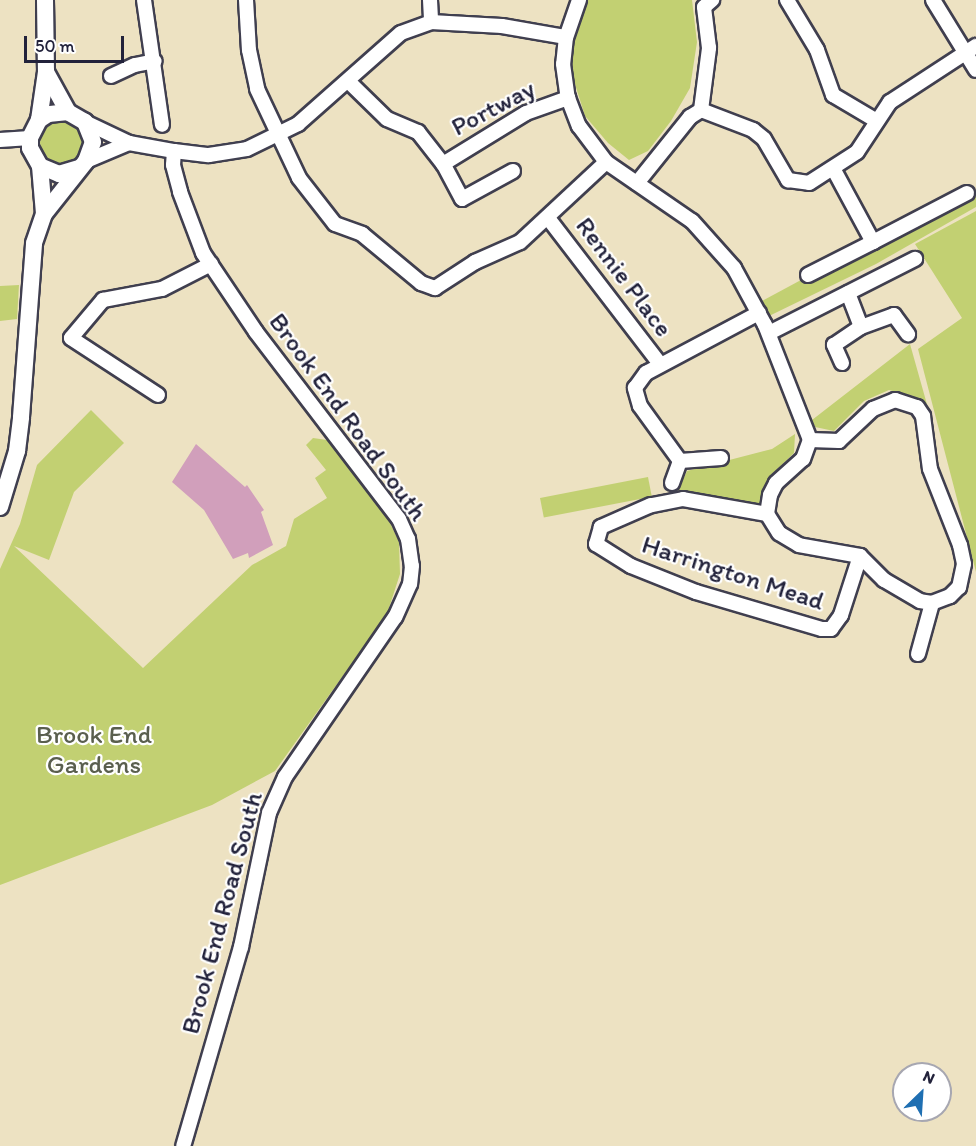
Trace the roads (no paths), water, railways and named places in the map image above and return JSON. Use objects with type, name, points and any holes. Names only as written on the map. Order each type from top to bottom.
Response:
[{"type":"street","points":[[44,214],[40,166],[30,148],[30,138],[39,120],[46,72],[45,0]]},
{"type":"street","points":[[144,0],[155,61],[162,125]]},
{"type":"street","points":[[246,0],[252,74],[278,135],[312,200],[335,224],[362,234],[392,254],[421,283],[435,288],[476,262],[520,242],[606,162]]},
{"type":"street","points":[[430,0],[431,22]]},
{"type":"street","points":[[579,0],[566,37],[563,64],[568,98],[579,126],[606,162],[715,243],[769,333],[810,440],[803,459],[776,483],[767,514],[779,533],[790,541],[830,553],[860,556],[903,594],[932,603],[950,596],[959,587],[963,564],[957,536],[930,469],[926,429],[917,407],[895,400],[883,403],[838,441],[810,440]]},
{"type":"street","points":[[701,110],[709,48],[704,7],[712,0]]},
{"type":"street","points":[[787,0],[817,50],[833,95],[877,121]]},
{"type":"street","points":[[933,0],[971,49],[976,70]]},
{"type":"street","points":[[39,120],[57,111],[68,112],[129,143],[209,155],[247,149],[298,124],[401,33],[431,22],[502,26],[566,37]]},
{"type":"street","points":[[701,110],[753,130],[764,140],[788,180],[809,183],[834,170],[858,152],[890,102],[971,49]]},
{"type":"street","points":[[111,76],[135,65],[155,61]]},
{"type":"street","points":[[46,72],[68,112]]},
{"type":"street","name":"Portway","points":[[348,81],[387,119],[418,132],[443,164],[462,199],[513,171]]},
{"type":"street","name":"Portway","points":[[443,164],[526,113],[568,98]]},
{"type":"street","points":[[637,183],[690,117],[701,110]]},
{"type":"street","points":[[0,507],[16,451],[34,243],[44,214],[83,165],[93,142],[85,122]]},
{"type":"street","points":[[0,140],[30,138]]},
{"type":"street","points":[[40,166],[59,174],[129,143]]},
{"type":"street","name":"Brook End Road South","points":[[174,151],[172,165],[180,192],[211,264],[256,332],[399,519],[408,538],[412,566],[410,584],[395,617],[285,777],[268,813],[241,947],[183,1146]]},
{"type":"street","points":[[834,170],[873,242]]},
{"type":"street","points":[[808,275],[967,193]]},
{"type":"street","name":"Rennie Place","points":[[548,218],[661,365]]},
{"type":"street","points":[[769,333],[915,259]]},
{"type":"street","points":[[158,395],[71,338],[103,300],[162,289],[211,264]]},
{"type":"street","points":[[848,293],[861,327]]},
{"type":"street","points":[[680,461],[636,396],[639,379],[759,313]]},
{"type":"street","points":[[842,363],[834,345],[861,327],[894,315],[908,334]]},
{"type":"street","points":[[680,461],[721,458]]},
{"type":"street","points":[[672,483],[680,461]]},
{"type":"street","name":"Harrington Mead","points":[[767,514],[683,499],[651,505],[601,527],[596,544],[631,566],[696,592],[822,630],[831,629],[841,615],[860,556]]},
{"type":"street","points":[[918,654],[932,603]]},
{"type":"park label","name":"Brook End Gardens","points":[[94,750]]}]
